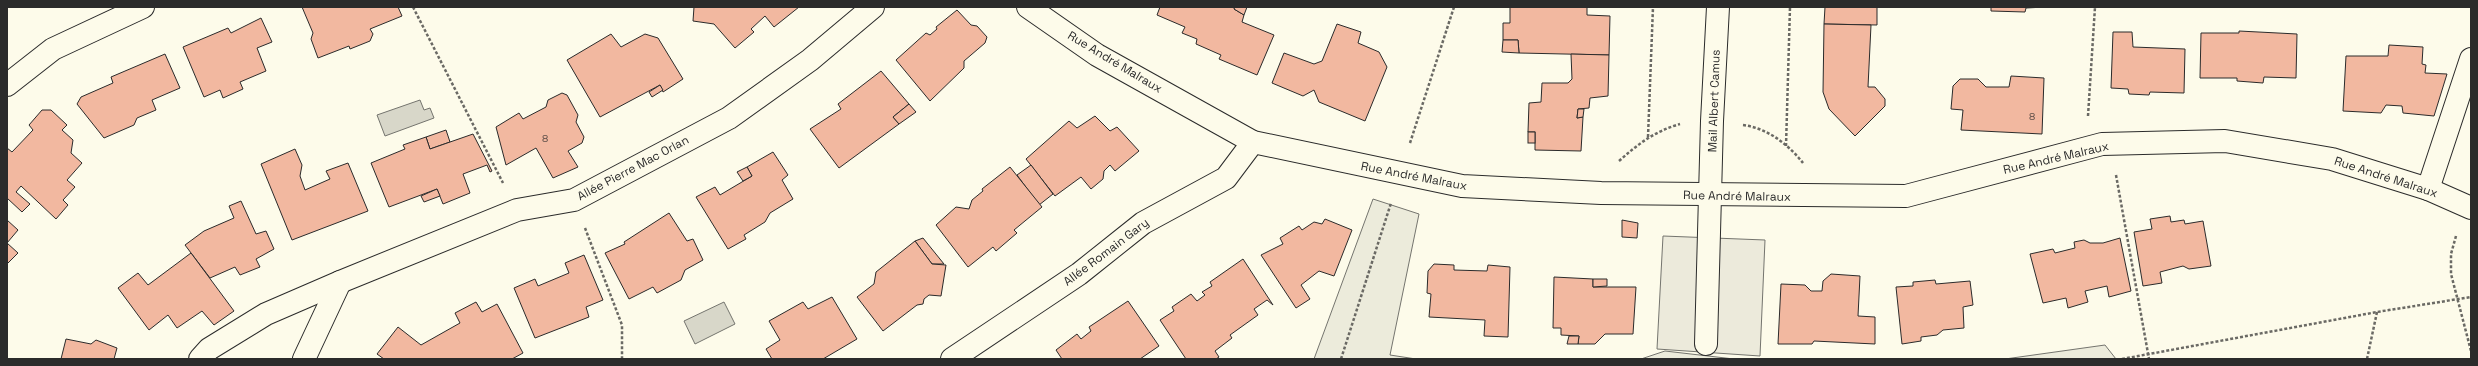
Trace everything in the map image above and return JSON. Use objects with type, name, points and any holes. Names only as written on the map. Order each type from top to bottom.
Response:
[{"type":"street","points":[[7,85],[53,49],[143,7]]},
{"type":"street","name":"Allée Pierre Mac Orlan","points":[[200,359],[209,349],[266,314],[340,282],[517,210],[574,200],[728,118],[810,60],[873,7]]},
{"type":"street","name":"Rue André Malraux","points":[[1028,7],[1097,55],[1253,142],[1462,186],[1711,195],[1906,196],[2102,144],[2225,141],[2332,159],[2428,189],[2468,207]]},
{"type":"street","name":"Mail Albert Camus","points":[[1706,344],[1712,121],[1718,7]]},
{"type":"street","points":[[2428,189],[2471,60]]},
{"type":"street","name":"Allée Romain Gary","points":[[952,359],[1078,274],[1143,223],[1226,178],[1253,142]]},
{"type":"street","points":[[304,359],[340,282]]},
{"type":"path","points":[[413,7],[517,210]]},
{"type":"path","points":[[1648,138],[1654,7]]},
{"type":"path","points":[[1786,146],[1790,7]]},
{"type":"path","points":[[2095,7],[2088,126],[2102,144],[2116,174],[2144,324],[2149,359]]},
{"type":"path","points":[[574,200],[622,325],[622,359]]},
{"type":"path","points":[[2468,207],[2451,254],[2451,274],[2456,299],[2471,351]]},
{"type":"path","points":[[2122,359],[2377,312],[2471,297]]},
{"type":"path","points":[[2367,359],[2377,312]]},
{"type":"shaded area","points":[[420,100],[424,110],[430,108],[434,118],[385,136],[377,115]]},
{"type":"shaded area","points":[[1373,199],[1419,214],[1390,355],[1416,359],[1314,359]]},
{"type":"shaded area","points":[[1663,236],[1765,240],[1760,356],[1657,349]]},
{"type":"shaded area","points":[[724,302],[735,324],[695,344],[684,321]]},
{"type":"shaded area","points":[[2105,345],[2116,359],[2005,359]]},
{"type":"shaded area","points":[[1665,351],[1734,359],[1641,359]]},
{"type":"building","points":[[302,7],[398,7],[402,16],[370,29],[373,34],[370,41],[350,49],[349,46],[318,58],[311,39],[313,33]]},
{"type":"building","points":[[694,7],[799,7],[774,27],[765,16],[751,29],[754,32],[735,48],[714,24],[693,21]]},
{"type":"building","points":[[1160,7],[1235,7],[1234,9],[1244,15],[1242,22],[1274,35],[1257,75],[1219,59],[1221,55],[1196,44],[1197,39],[1182,33],[1185,27],[1157,15]]},
{"type":"building","points":[[1235,7],[1247,7],[1244,15],[1234,9]]},
{"type":"building","points":[[1510,7],[1587,7],[1587,15],[1610,16],[1609,55],[1519,53],[1518,40],[1503,40],[1503,23],[1510,23]]},
{"type":"building","points":[[1825,7],[1877,7],[1877,25],[1824,24]]},
{"type":"building","points":[[1991,7],[2045,7],[2026,8],[2025,12],[1991,11]]},
{"type":"building","points":[[957,10],[971,25],[977,26],[987,37],[985,43],[964,61],[964,68],[930,101],[896,60],[926,33],[930,35],[937,29],[936,27]]},
{"type":"building","points":[[261,18],[272,42],[257,48],[266,71],[240,82],[243,89],[223,98],[220,90],[204,97],[183,47],[228,28],[231,33]]},
{"type":"building","points":[[1337,24],[1361,32],[1358,43],[1379,52],[1387,67],[1365,121],[1319,102],[1314,90],[1303,96],[1272,83],[1284,53],[1314,64],[1322,61]]},
{"type":"building","points":[[1824,24],[1871,25],[1868,87],[1875,87],[1885,99],[1885,106],[1855,136],[1829,109],[1823,92]]},
{"type":"building","points":[[2239,31],[2297,34],[2296,78],[2264,77],[2263,83],[2237,81],[2237,78],[2200,78],[2201,33],[2239,33]]},
{"type":"building","points":[[2113,32],[2132,32],[2133,47],[2185,49],[2184,93],[2150,92],[2149,95],[2129,94],[2128,89],[2111,88]]},
{"type":"building","points":[[611,34],[621,47],[645,34],[658,38],[683,79],[663,92],[660,85],[600,117],[567,60]]},
{"type":"building","points":[[1503,40],[1518,40],[1519,53],[1502,52]]},
{"type":"building","points":[[2389,45],[2423,47],[2422,64],[2426,65],[2425,73],[2447,74],[2434,116],[2403,113],[2402,106],[2386,105],[2381,113],[2343,111],[2346,56],[2388,56]]},
{"type":"building","points":[[165,54],[180,88],[152,100],[156,110],[137,118],[134,125],[104,138],[77,104],[81,97],[113,83],[111,77]]},
{"type":"building","points":[[1571,54],[1609,55],[1608,96],[1590,98],[1589,108],[1578,109],[1577,118],[1583,117],[1581,151],[1535,150],[1535,132],[1528,132],[1529,103],[1541,102],[1542,83],[1568,83],[1572,79]]},
{"type":"building","points":[[881,71],[909,104],[893,117],[899,124],[839,168],[810,129],[841,109],[838,104]]},
{"type":"building","points":[[2011,76],[2044,78],[2042,134],[1961,130],[1963,110],[1951,109],[1953,86],[1960,79],[1978,79],[1986,87],[2009,87]]},
{"type":"building","points":[[660,85],[663,90],[652,97],[649,92]]},
{"type":"building","points":[[562,93],[567,95],[578,115],[576,122],[584,137],[582,143],[568,151],[578,167],[553,178],[536,148],[506,165],[496,127],[519,113],[523,119],[546,107],[548,100]]},
{"type":"building","points":[[909,104],[916,112],[899,124],[893,117]]},
{"type":"building","points":[[1578,109],[1584,109],[1583,117],[1577,118]]},
{"type":"building","points":[[42,110],[51,110],[67,125],[62,130],[73,140],[71,153],[82,163],[67,180],[75,187],[63,200],[68,205],[56,219],[21,186],[16,192],[30,204],[22,212],[7,198],[7,148],[12,152],[33,130],[29,125]]},
{"type":"building","points":[[1095,116],[1110,131],[1117,127],[1139,151],[1115,171],[1110,165],[1104,171],[1103,179],[1091,189],[1081,177],[1055,196],[1026,159],[1069,121],[1077,128]]},
{"type":"building","points":[[446,130],[450,142],[430,149],[426,137]]},
{"type":"building","points":[[1528,132],[1535,132],[1535,143],[1528,143]]},
{"type":"building","points":[[473,134],[492,171],[490,172],[487,165],[463,174],[470,193],[443,204],[437,189],[389,207],[371,163],[405,149],[403,145],[426,137],[430,149]]},
{"type":"building","points":[[295,149],[302,165],[300,176],[305,190],[330,179],[326,171],[348,163],[368,211],[292,240],[261,164]]},
{"type":"building","points":[[773,152],[788,175],[782,180],[793,199],[770,213],[765,222],[744,235],[746,239],[728,249],[696,197],[715,187],[720,195],[752,176],[747,167]]},
{"type":"building","points":[[1031,165],[1053,194],[1039,205],[1017,175]]},
{"type":"building","points":[[747,167],[752,176],[743,181],[737,172]]},
{"type":"building","points":[[1010,167],[1042,207],[1014,230],[1017,233],[996,251],[993,247],[968,267],[936,225],[956,207],[969,209],[972,200],[983,191],[982,189]]},
{"type":"building","points":[[437,189],[440,196],[424,202],[421,196]]},
{"type":"building","points":[[241,201],[256,234],[266,231],[274,249],[256,259],[260,267],[240,275],[235,267],[210,278],[185,245],[204,231],[234,218],[229,206]]},
{"type":"building","points":[[669,213],[687,241],[693,239],[703,260],[685,270],[681,280],[657,293],[653,287],[629,299],[605,253],[625,244],[624,242]]},
{"type":"building","points":[[2170,216],[2171,222],[2184,220],[2185,224],[2203,221],[2211,266],[2189,269],[2183,266],[2160,272],[2162,283],[2143,286],[2134,232],[2152,229],[2150,219]]},
{"type":"building","points":[[1325,219],[1352,230],[1334,276],[1319,271],[1301,285],[1310,299],[1296,308],[1261,255],[1283,244],[1280,238],[1299,226],[1302,230],[1314,222],[1322,224]]},
{"type":"building","points":[[7,220],[18,230],[7,243]]},
{"type":"building","points":[[1622,220],[1638,223],[1637,238],[1622,237]]},
{"type":"building","points":[[923,238],[944,264],[932,264],[915,241]]},
{"type":"building","points":[[2120,238],[2131,291],[2109,297],[2107,286],[2085,291],[2088,302],[2068,308],[2066,298],[2043,303],[2030,254],[2053,249],[2055,253],[2075,248],[2074,242],[2084,240],[2090,243],[2103,243]]},
{"type":"building","points":[[915,241],[932,264],[946,265],[941,296],[929,295],[924,299],[923,304],[917,305],[883,331],[857,297],[874,284],[876,272]]},
{"type":"building","points":[[7,243],[18,253],[7,264]]},
{"type":"building","points":[[191,253],[234,311],[214,325],[202,311],[177,328],[168,315],[149,330],[118,288],[138,273],[148,285]]},
{"type":"building","points":[[584,255],[603,300],[586,307],[589,317],[535,338],[514,288],[535,279],[538,286],[569,273],[565,263]]},
{"type":"building","points":[[1243,259],[1273,305],[1267,300],[1254,309],[1258,315],[1230,335],[1232,338],[1215,351],[1219,357],[1216,359],[1186,359],[1160,320],[1174,311],[1172,307],[1191,294],[1197,301],[1205,295],[1202,292],[1212,286],[1210,282]]},
{"type":"building","points":[[1434,264],[1454,265],[1454,270],[1487,271],[1488,265],[1510,267],[1508,337],[1484,336],[1485,320],[1429,317],[1431,294],[1427,293],[1428,271]]},
{"type":"building","points":[[1831,274],[1860,276],[1858,316],[1875,317],[1875,344],[1814,341],[1812,344],[1778,344],[1781,284],[1805,285],[1811,291],[1822,291],[1823,281]]},
{"type":"building","points":[[1554,277],[1593,279],[1593,287],[1636,287],[1633,334],[1605,334],[1595,344],[1578,344],[1579,336],[1561,335],[1561,328],[1553,328]]},
{"type":"building","points":[[1593,279],[1607,279],[1607,286],[1593,287]]},
{"type":"building","points":[[1935,280],[1936,284],[1970,281],[1973,305],[1963,307],[1964,328],[1943,330],[1937,335],[1921,337],[1921,341],[1902,344],[1896,287],[1913,286],[1913,282]]},
{"type":"building","points":[[832,297],[857,339],[823,359],[772,359],[766,349],[780,340],[769,321],[803,302],[808,309]]},
{"type":"building","points":[[1128,301],[1159,346],[1140,359],[1062,359],[1056,350],[1077,334],[1081,339],[1091,331],[1089,327]]},
{"type":"building","points":[[476,302],[482,312],[497,304],[523,353],[512,359],[384,359],[377,354],[398,327],[421,345],[460,323],[455,313]]},
{"type":"building","points":[[1569,336],[1579,336],[1578,344],[1567,344]]},
{"type":"building","points":[[66,339],[91,344],[96,340],[117,348],[114,359],[61,359]]}]
